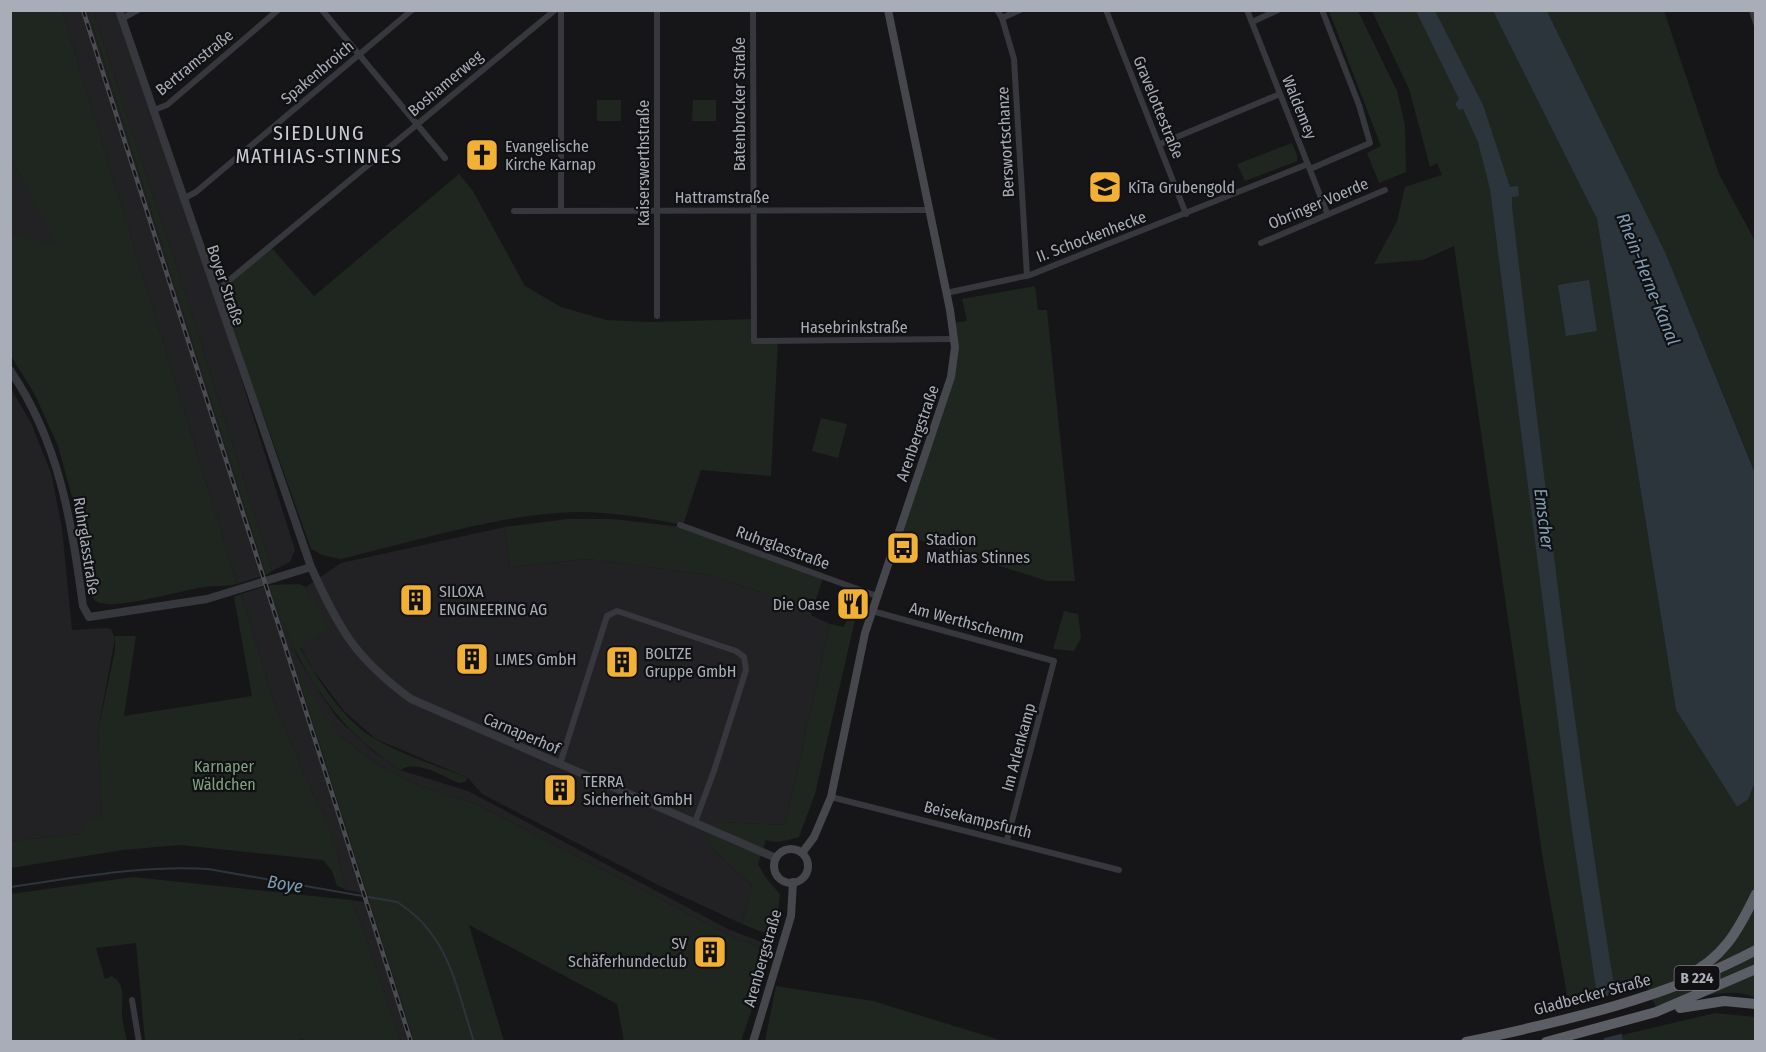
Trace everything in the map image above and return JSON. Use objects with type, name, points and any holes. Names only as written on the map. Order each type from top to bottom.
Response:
[{"type":"highway","points":[[1632,1000],[1695,971],[1717,956],[1735,935],[1755,894]]},
{"type":"highway","name":"Gladbecker Straße","points":[[1466,1041],[1576,1016],[1632,1000],[1693,980],[1755,950]]},
{"type":"highway","name":"Gladbecker Straße","points":[[1546,1041],[1581,1034],[1656,1012],[1755,969]]},
{"type":"highway","points":[[1656,1012],[1724,1001],[1755,1004]]},
{"type":"main road","name":"Arenbergstraße","points":[[802,853],[814,837],[831,796],[860,655],[872,611],[951,377],[954,339],[888,10]]},
{"type":"main road","points":[[788,849],[802,853],[807,861],[807,870],[802,879],[793,882],[784,881],[777,875],[774,866],[776,858],[788,849]]},
{"type":"main road","name":"Arenbergstraße","points":[[753,1041],[791,916],[793,882]]},
{"type":"street","points":[[121,14],[138,10]]},
{"type":"street","name":"Bertramstraße","points":[[154,110],[167,105],[278,10]]},
{"type":"street","points":[[322,10],[445,158]]},
{"type":"street","name":"Spakenbroich","points":[[183,199],[196,192],[412,10]]},
{"type":"street","name":"Boshamerweg","points":[[214,292],[555,10]]},
{"type":"street","points":[[561,10],[561,211]]},
{"type":"street","name":"Kaiserswerthstraße","points":[[657,10],[657,316]]},
{"type":"street","name":"Batenbrocker Straße","points":[[753,10],[754,340]]},
{"type":"street","name":"Berswortschanze","points":[[997,10],[1002,18],[1014,58],[1027,276]]},
{"type":"street","points":[[1002,18],[1020,10]]},
{"type":"street","name":"Gravelottestraße","points":[[1106,10],[1161,144],[1186,214]]},
{"type":"street","name":"Waldemey","points":[[1247,10],[1327,213]]},
{"type":"street","points":[[1251,22],[1278,10]]},
{"type":"street","name":"II. Schockenhecke","points":[[946,293],[1027,276],[1370,143],[1359,105],[1322,10]]},
{"type":"street","points":[[1752,10],[1755,22]]},
{"type":"street","name":"Boyer Straße","points":[[121,14],[214,292],[311,567]]},
{"type":"street","points":[[1161,144],[1280,94]]},
{"type":"street","name":"Obringer Voerde","points":[[1261,243],[1385,190]]},
{"type":"street","name":"Hattramstraße","points":[[514,211],[929,210]]},
{"type":"street","name":"Hasebrinkstraße","points":[[754,340],[954,339]]},
{"type":"street","name":"Ruhrglasstraße","points":[[10,370],[28,399],[54,456],[70,515],[83,606],[89,617],[207,599],[311,567]]},
{"type":"street","name":"Ruhrglasstraße","points":[[680,525],[877,596]]},
{"type":"street","name":"Carnaperhof","points":[[311,567],[341,629],[384,679],[421,704],[776,858]]},
{"type":"street","name":"Am Werthschemm","points":[[872,611],[1054,661]]},
{"type":"street","points":[[560,764],[607,616],[611,612],[647,620],[736,651],[744,657],[746,670],[695,822]]},
{"type":"street","name":"Im Arlenkamp","points":[[1007,840],[1054,661]]},
{"type":"street","name":"Beisekampsfurth","points":[[831,796],[1119,870]]},
{"type":"street","points":[[132,1000],[139,1041]]},
{"type":"shaded area","points":[[62,11],[88,11],[266,575],[237,584]]},
{"type":"shaded area","points":[[93,11],[119,11],[214,292],[295,550],[290,562],[272,571],[197,330]]},
{"type":"shaded area","points":[[11,157],[58,247],[11,232]]},
{"type":"shaded area","points":[[10,387],[31,423],[51,473],[62,528],[72,630],[107,628],[111,629],[115,638],[98,731],[102,817],[81,834],[11,841]]},
{"type":"shaded area","points":[[505,527],[510,567],[588,559],[703,574],[761,592],[830,624],[785,825],[721,822],[709,846],[752,885],[742,924],[660,886],[482,794],[468,778],[376,739],[344,711],[313,670],[300,647],[328,628],[306,587],[341,563]]},
{"type":"shaded area","points":[[269,585],[299,660],[337,718],[374,752],[400,770],[468,791],[728,929],[772,946],[771,951],[733,937],[476,804],[417,785],[374,762],[339,735],[301,679],[299,681],[367,894],[347,890],[328,822],[312,792],[275,705],[241,594]]},
{"type":"shaded area","points":[[351,900],[370,903],[414,1041],[401,1041],[368,942]]},
{"type":"green space","points":[[11,10],[62,11],[237,584],[205,587],[109,604],[95,600],[85,585],[74,504],[58,446],[35,395],[11,356],[11,232],[57,246],[11,157]]},
{"type":"green space","points":[[88,11],[93,11],[197,330],[272,571],[266,575]]},
{"type":"green space","points":[[1329,11],[1358,11],[1397,91],[1405,125],[1406,172],[1379,183],[1367,153],[1381,146]]},
{"type":"green space","points":[[1372,11],[1493,11],[1597,219],[1676,710],[1737,807],[1748,800],[1755,782],[1755,998],[1744,994],[1719,994],[1657,1010],[1646,984],[1569,1006],[1543,860],[1454,246],[1423,260],[1374,264],[1397,221],[1405,187],[1442,175],[1437,163],[1430,167],[1409,89]]},
{"type":"green space","points":[[1547,11],[1664,11],[1719,174],[1755,241],[1755,472],[1666,254]]},
{"type":"green space","points":[[597,100],[621,100],[621,121],[597,121]]},
{"type":"green space","points":[[693,100],[716,100],[716,121],[692,121]]},
{"type":"green space","points":[[1292,143],[1297,161],[1245,181],[1237,164]]},
{"type":"green space","points":[[459,174],[473,191],[525,286],[561,307],[606,320],[651,322],[753,319],[753,341],[778,341],[771,476],[701,470],[683,525],[608,513],[554,513],[493,522],[341,559],[322,555],[311,549],[264,417],[214,292],[270,246],[314,296]]},
{"type":"green space","points":[[1035,286],[1038,310],[1047,310],[1075,581],[1047,581],[913,538],[900,531],[951,377],[952,323],[967,321],[962,299]]},
{"type":"green space","points":[[821,418],[847,424],[838,458],[812,451]]},
{"type":"green space","points":[[568,519],[612,519],[681,527],[823,578],[810,617],[761,592],[703,574],[588,559],[510,567],[505,527]]},
{"type":"green space","points":[[299,584],[306,587],[329,628],[300,648],[324,687],[343,711],[353,722],[377,740],[410,756],[468,778],[465,782],[459,783],[422,767],[414,766],[400,770],[375,752],[335,712],[303,666],[269,585]]},
{"type":"green space","name":"Karnaper Wäldchen","points":[[241,594],[275,705],[312,792],[328,822],[347,890],[337,886],[332,871],[323,860],[180,845],[123,850],[11,868],[11,841],[80,834],[86,822],[102,817],[98,731],[115,650],[115,636],[136,636],[124,716],[252,696],[234,597]]},
{"type":"green space","points":[[1064,611],[1078,614],[1081,638],[1074,651],[1053,649]]},
{"type":"green space","points":[[848,617],[855,620],[815,794],[799,837],[778,842],[766,840],[758,864],[766,878],[780,894],[775,937],[742,924],[752,885],[709,846],[708,838],[720,822],[785,825],[830,624],[844,627]]},
{"type":"green space","points":[[302,679],[339,735],[374,762],[417,785],[476,804],[733,937],[771,951],[759,965],[757,976],[763,977],[741,1041],[624,1041],[617,1004],[469,925],[504,1041],[414,1041],[299,680]]},
{"type":"green space","points":[[133,877],[351,900],[368,942],[401,1041],[304,1042],[302,1039],[294,1042],[145,1041],[136,943],[96,948],[105,979],[112,976],[121,988],[122,1019],[127,1041],[11,1041],[11,894]]},
{"type":"green space","points":[[776,986],[873,1001],[1003,1041],[765,1041]]},
{"type":"green space","points":[[1715,1013],[1755,1017],[1755,1041],[1623,1042],[1622,1035]]},
{"type":"water","name":"Emscher","points":[[1416,11],[1435,11],[1483,105],[1510,187],[1518,186],[1519,196],[1512,197],[1512,207],[1549,521],[1576,729],[1623,1041],[1604,1041],[1572,830],[1490,189],[1478,142],[1463,109],[1459,110],[1455,104],[1459,99]]},
{"type":"water","name":"Rhein-Herne-Kanal","points":[[1493,11],[1547,11],[1666,254],[1755,473],[1755,782],[1748,800],[1737,807],[1676,710],[1597,219]]},
{"type":"water","points":[[1589,280],[1597,331],[1566,336],[1558,285]]},
{"type":"pier","points":[[1618,993],[1624,1033],[1601,1039],[1594,999]]},
{"type":"waterway","name":"Boye","points":[[10,887],[84,876],[183,868],[208,869],[397,902],[415,915],[439,946],[455,982],[474,1042]]},
{"type":"railway","points":[[83,10],[411,1042]]},
{"type":"place","name":"Evangelische Kirche Karnap","points":[[482,155]]},
{"type":"place","name":"KiTa Grubengold","points":[[1105,187]]},
{"type":"place","name":"Stadion Mathias Stinnes","points":[[903,548]]},
{"type":"place","name":"SILOXA ENGINEERING AG","points":[[416,600]]},
{"type":"place","name":"Die Oase","points":[[853,604]]},
{"type":"place","name":"LIMES GmbH","points":[[472,659]]},
{"type":"place","name":"BOLTZE Gruppe GmbH","points":[[622,662]]},
{"type":"place","name":"TERRA Sicherheit GmbH","points":[[560,790]]},
{"type":"place","name":"SV Schäferhundeclub","points":[[710,952]]},
{"type":"district","name":"SIEDLUNG MATHIAS-STINNES","points":[[319,144]]}]
